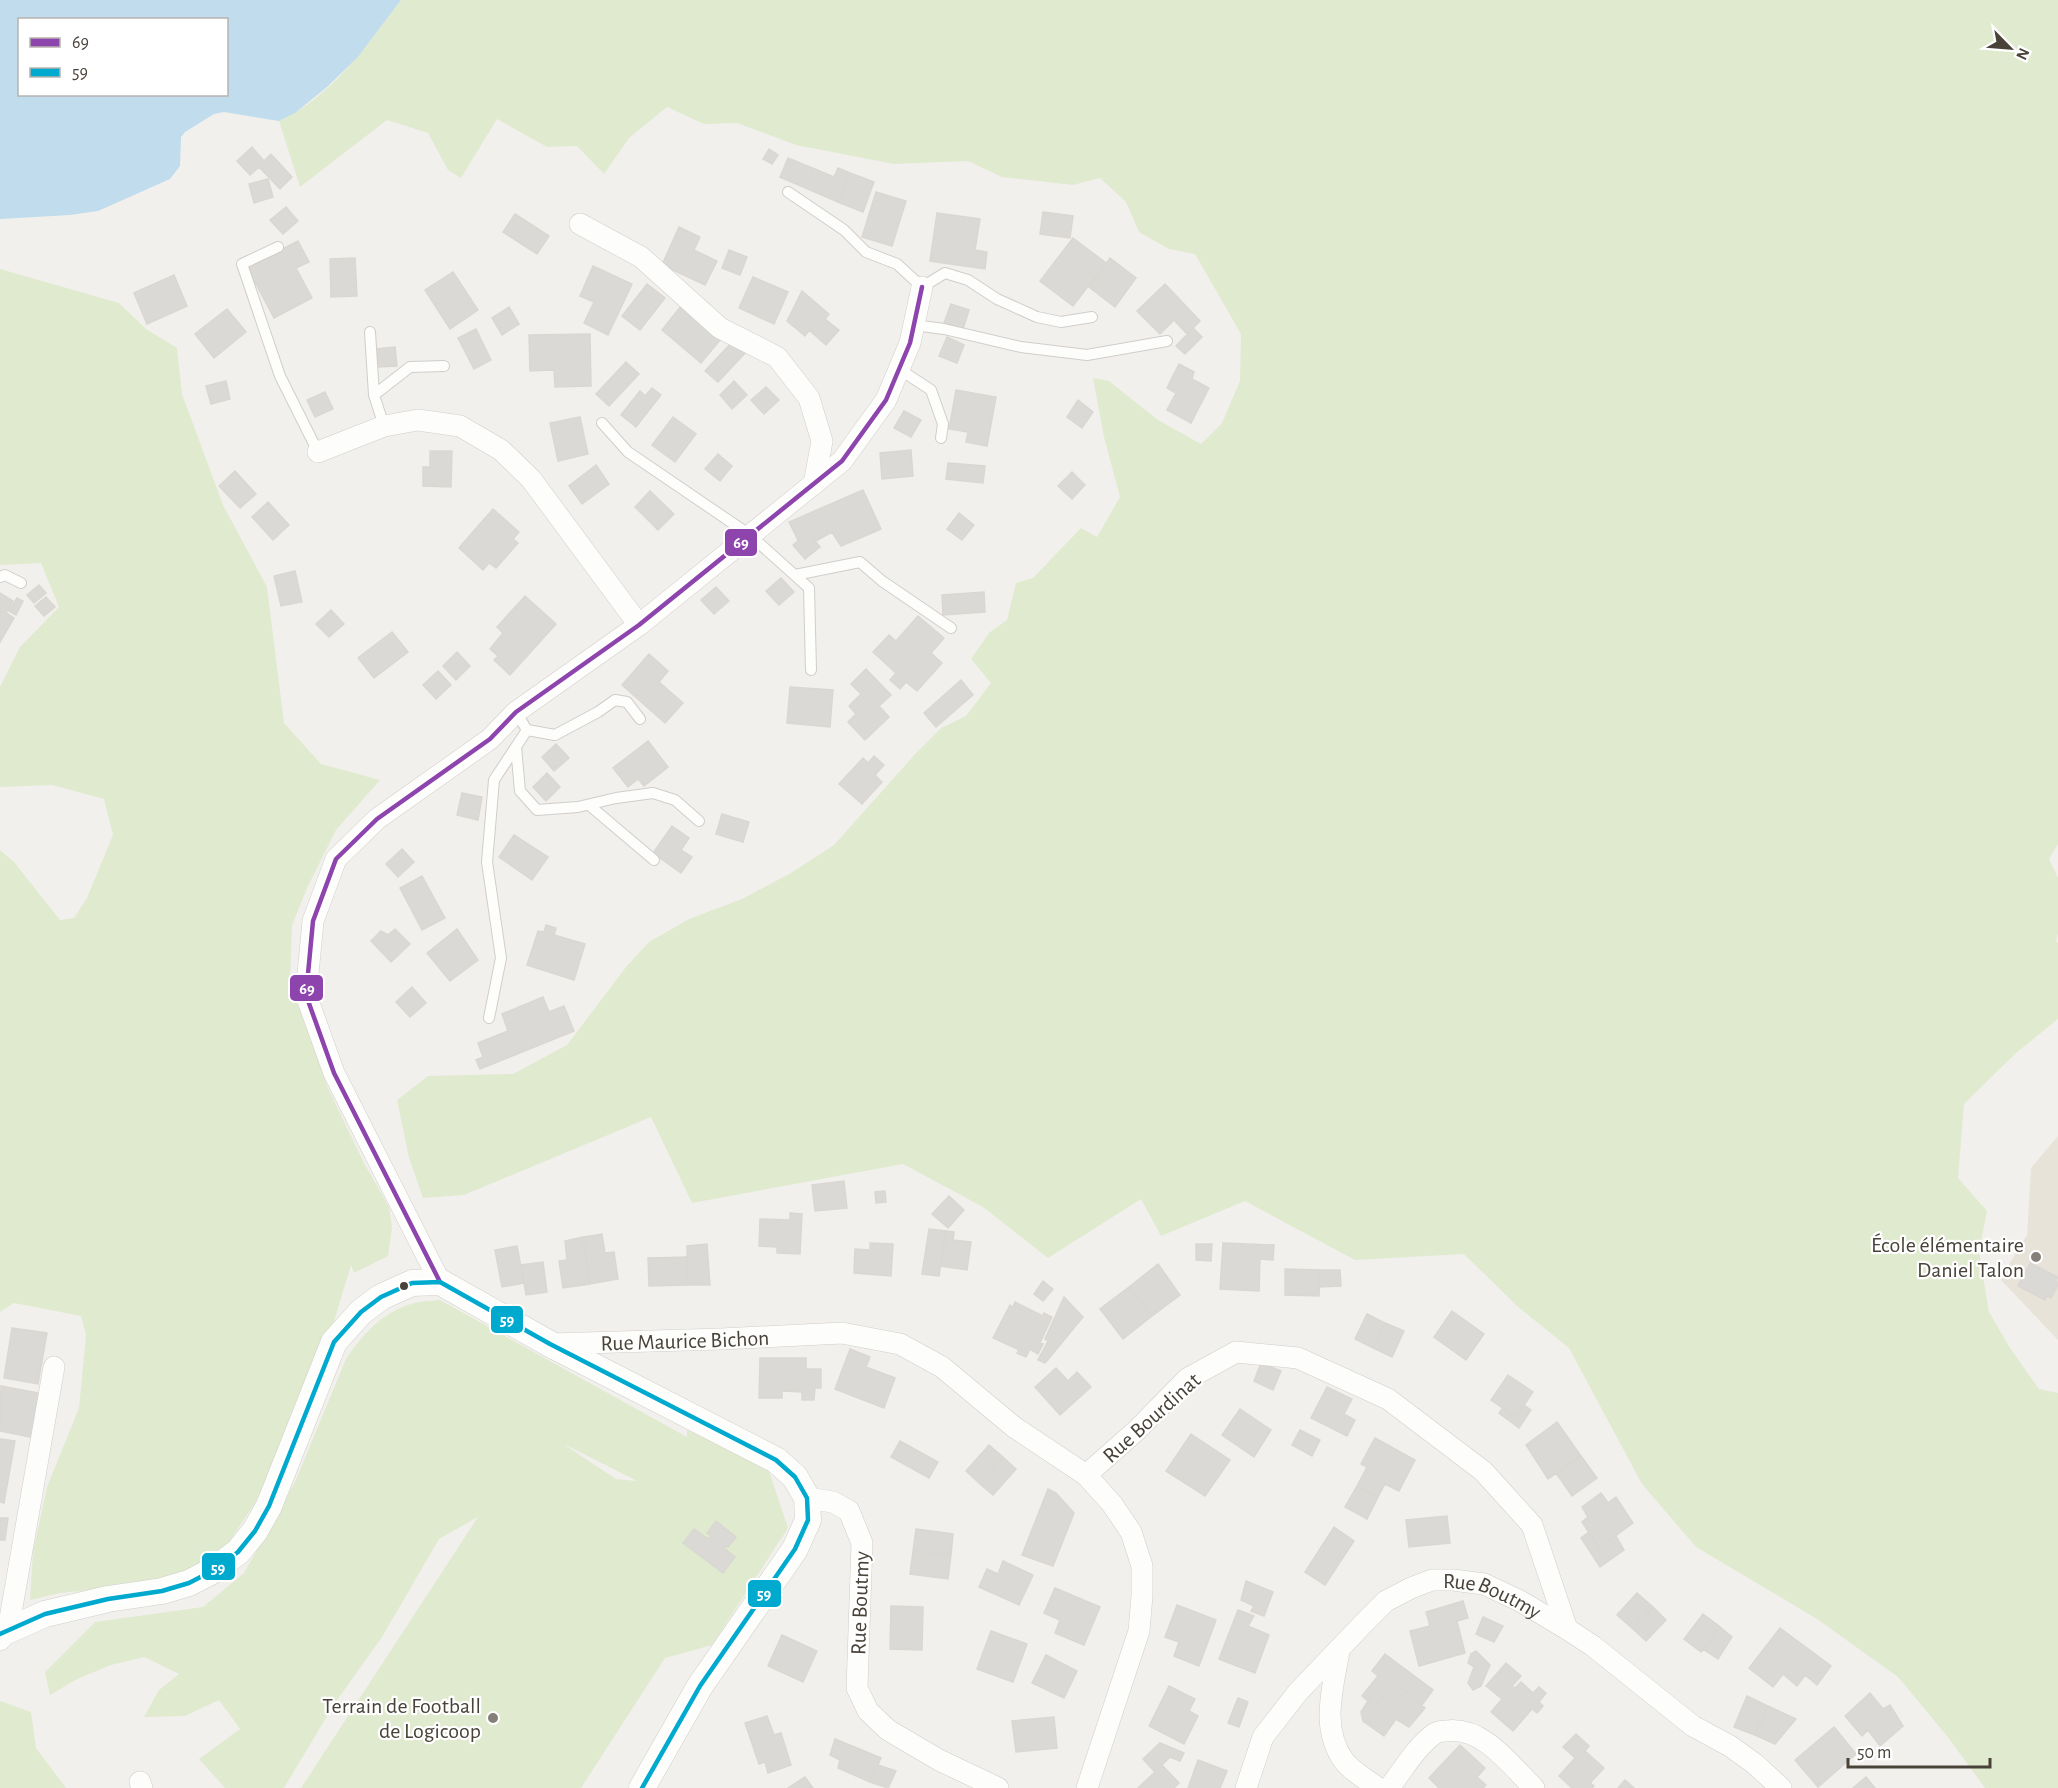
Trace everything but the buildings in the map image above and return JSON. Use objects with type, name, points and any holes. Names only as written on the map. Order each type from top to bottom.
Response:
[{"type":"street","points":[[580,224],[641,257],[720,328],[777,357],[809,398],[822,441],[814,484]]},
{"type":"street","points":[[440,1282],[334,1073],[306,995],[313,921],[336,859],[377,819],[490,739],[521,721],[842,461],[886,400],[910,343],[922,287]]},
{"type":"street","points":[[318,452],[384,426],[418,420],[460,426],[501,450],[531,479],[639,625]]},
{"type":"street","points":[[3,1635],[45,1614],[108,1599],[162,1592],[189,1583],[214,1570],[238,1552],[255,1531],[270,1506],[334,1342],[361,1312],[386,1293],[412,1283],[440,1282],[550,1344],[776,1460],[795,1477],[807,1498],[808,1520],[795,1549],[700,1686],[642,1788]]},
{"type":"street","name":"Rue Maurice Bichon","points":[[550,1344],[842,1333],[900,1344],[942,1367],[1014,1427],[1086,1475]]},
{"type":"street","name":"Rue Bourdinat","points":[[1087,1788],[1139,1632],[1142,1566],[1131,1532],[1112,1504],[1086,1475],[1137,1430],[1187,1379],[1236,1352],[1298,1358],[1388,1399],[1483,1471],[1532,1525],[1567,1629]]},
{"type":"street","points":[[3,1635],[54,1367]]},
{"type":"street","name":"Rue Boutmy","points":[[807,1498],[833,1502],[849,1511],[862,1543],[857,1688],[868,1711],[888,1730],[939,1760],[998,1788]]},
{"type":"street","name":"Rue Boutmy","points":[[1246,1788],[1263,1737],[1298,1692],[1386,1601],[1432,1580],[1453,1580],[1484,1584],[1520,1601],[1567,1629],[1593,1646],[1693,1726],[1730,1746],[1755,1764],[1782,1788]]},
{"type":"street","points":[[1339,1651],[1330,1702],[1330,1732],[1345,1762],[1378,1788]]},
{"type":"street","points":[[1389,1788],[1421,1746],[1436,1732],[1456,1730],[1475,1734],[1493,1748],[1534,1788]]},
{"type":"street","points":[[649,1788],[667,1743]]},
{"type":"lane","points":[[788,192],[844,230],[866,252],[897,264],[922,287],[945,273],[968,280],[997,299],[1037,317],[1061,322],[1092,317]]},
{"type":"lane","points":[[278,247],[242,264],[280,376],[318,452]]},
{"type":"lane","points":[[914,325],[944,328],[1021,347],[1087,355],[1167,341]]},
{"type":"lane","points":[[370,332],[374,395],[384,426]]},
{"type":"lane","points":[[374,395],[410,367],[444,366]]},
{"type":"lane","points":[[899,369],[931,390],[943,424],[941,438]]},
{"type":"lane","points":[[602,423],[628,452],[750,535],[809,588],[812,670]]},
{"type":"lane","points":[[795,575],[860,562],[882,581],[951,628]]},
{"type":"lane","points":[[0,577],[5,575],[21,583]]},
{"type":"lane","points":[[640,719],[627,702],[615,700],[555,735],[521,721],[516,747],[520,791],[537,810],[589,805],[616,798],[653,793],[675,800],[699,821]]},
{"type":"lane","points":[[489,1018],[501,958],[487,862],[494,780],[516,747]]},
{"type":"lane","points":[[589,805],[654,860]]},
{"type":"shaded area","name":"École élémentaire Daniel Talon","points":[[2058,1136],[2058,1340],[2000,1279],[2027,1235],[2031,1168]]},
{"type":"green space","points":[[401,0],[2058,0],[2058,844],[2049,859],[2058,878],[2056,941],[2058,943],[2058,1019],[2016,1053],[1964,1104],[1958,1178],[1987,1211],[1979,1252],[1989,1312],[2010,1348],[2039,1389],[2058,1393],[2058,1788],[1985,1788],[1947,1736],[1898,1677],[1817,1619],[1696,1547],[1642,1484],[1569,1348],[1517,1306],[1464,1254],[1355,1260],[1245,1201],[1161,1236],[1141,1199],[1048,1258],[983,1207],[903,1164],[692,1203],[651,1117],[464,1195],[423,1198],[409,1158],[397,1100],[428,1076],[513,1074],[567,1045],[626,967],[649,942],[689,919],[742,899],[791,873],[834,845],[917,752],[941,728],[966,716],[991,683],[971,659],[989,633],[1007,620],[1016,583],[1033,578],[1081,528],[1097,537],[1120,497],[1104,437],[1093,378],[1109,381],[1158,420],[1201,444],[1222,423],[1240,381],[1241,334],[1195,254],[1169,249],[1139,232],[1126,202],[1100,178],[1073,185],[1002,177],[968,161],[894,164],[796,145],[737,123],[704,124],[667,107],[629,138],[604,174],[577,146],[547,147],[497,119],[461,178],[448,170],[428,133],[387,120],[300,187],[279,121],[298,111],[332,84],[361,52]]},
{"type":"green space","points":[[0,269],[119,303],[146,329],[177,348],[182,394],[223,505],[267,587],[284,723],[321,764],[380,780],[336,830],[308,886],[292,925],[290,983],[328,1088],[364,1163],[389,1207],[392,1227],[388,1256],[354,1273],[351,1265],[322,1361],[255,1503],[227,1545],[182,1574],[122,1587],[60,1593],[30,1600],[33,1552],[47,1487],[79,1408],[86,1335],[81,1316],[14,1303],[0,1312],[0,850],[14,862],[60,920],[74,918],[87,898],[113,835],[104,799],[52,785],[0,787],[0,687],[20,647],[59,607],[41,563],[0,565]]},
{"type":"green space","points":[[440,1300],[687,1437],[687,1430],[768,1468],[788,1528],[712,1645],[665,1658],[581,1788],[301,1788],[478,1517],[439,1539],[382,1637],[335,1703],[284,1788],[225,1788],[199,1759],[240,1729],[219,1700],[185,1716],[144,1717],[159,1690],[179,1674],[144,1657],[111,1665],[77,1679],[50,1695],[45,1672],[95,1622],[203,1607],[244,1573],[295,1482],[346,1359],[352,1350],[366,1333],[391,1313],[414,1303]],"holes":[[[565,1445],[637,1481],[616,1479]]]},
{"type":"green space","points":[[0,1701],[31,1712],[36,1748],[66,1788],[0,1788]]},
{"type":"water","points":[[0,0],[401,0],[357,58],[295,113],[279,121],[224,112],[214,114],[185,132],[181,137],[180,166],[170,179],[98,211],[0,219]]},
{"type":"transit line","name":"69","points":[[440,1282],[334,1073],[306,995],[313,921],[336,859],[377,819],[490,739],[516,712],[639,625],[842,461],[886,400],[910,343],[922,287]]},
{"type":"transit line","name":"59","points":[[0,1634],[45,1614],[108,1599],[162,1591],[189,1583],[214,1570],[238,1552],[255,1531],[269,1506],[334,1342],[361,1312],[381,1297],[412,1283],[440,1282],[550,1344],[776,1460],[795,1477],[807,1498],[808,1520],[795,1549],[700,1686],[642,1788]]},
{"type":"place","name":"École élémentaire Daniel Talon","points":[[2036,1257]]},
{"type":"place","name":"Terrain de Football de Logicoop","points":[[493,1718]]}]
